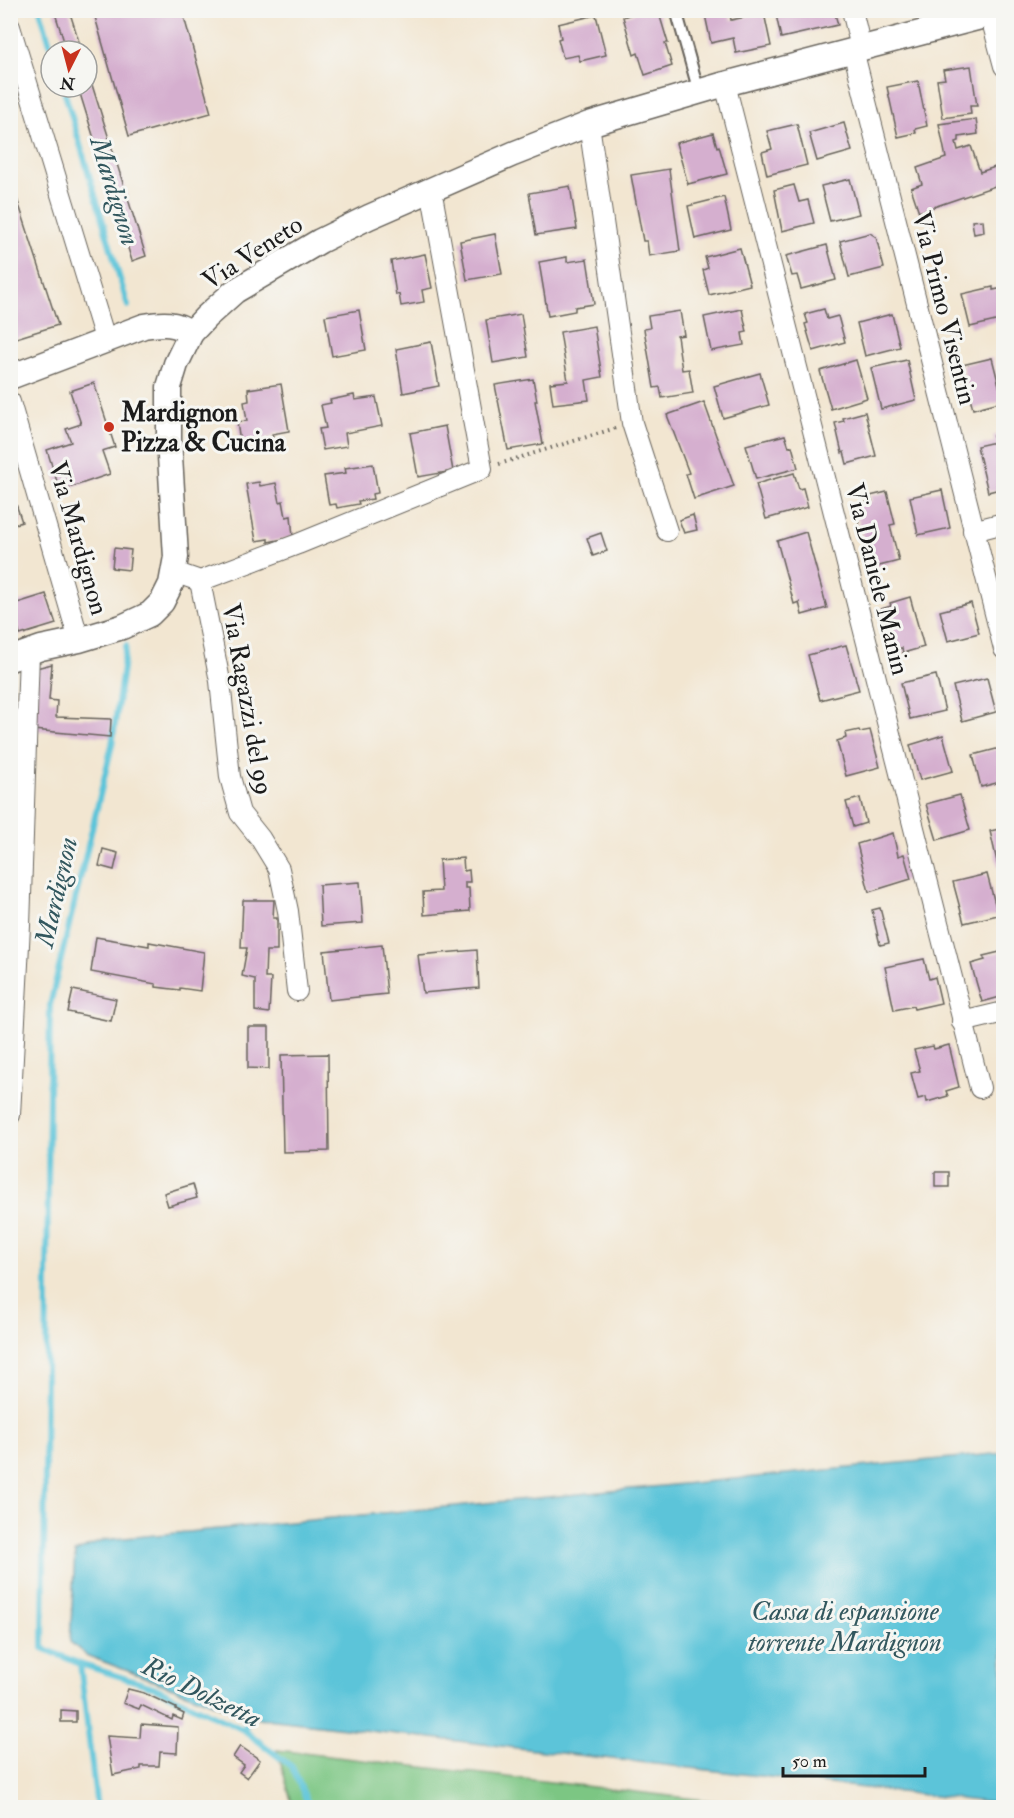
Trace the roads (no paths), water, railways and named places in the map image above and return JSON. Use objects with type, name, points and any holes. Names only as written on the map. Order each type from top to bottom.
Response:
[{"type":"street","points":[[852,10],[857,49]]},
{"type":"street","name":"Via Veneto","points":[[79,640],[122,627],[150,614],[162,602],[174,572],[176,557],[169,387],[176,364],[191,333],[235,291],[320,241],[431,189],[589,124],[724,84],[857,49],[955,17],[997,13],[1004,66]]},
{"type":"street","points":[[10,27],[106,342]]},
{"type":"street","name":"Via Primo Visentin","points":[[857,49],[973,531],[1004,649]]},
{"type":"street","name":"Via Daniele Manin","points":[[724,84],[980,1088]]},
{"type":"street","points":[[589,124],[632,423],[667,531]]},
{"type":"street","name":"Via Ragazzi del 99","points":[[174,572],[200,581],[482,469],[431,189]]},
{"type":"street","points":[[10,377],[144,327],[164,323],[181,326],[191,333]]},
{"type":"street","name":"Via Mardignon","points":[[10,402],[79,640],[20,656],[10,1115]]},
{"type":"street","points":[[973,531],[1004,523]]},
{"type":"street","name":"Via Ragazzi del 99","points":[[200,581],[220,681],[230,777],[240,813],[260,838],[279,868],[288,911],[297,991]]},
{"type":"street","points":[[962,1022],[1004,1012]]},
{"type":"lane","points":[[676,10],[699,92]]},
{"type":"water","name":"Cassa di espansione torrente Mardignon","points":[[1003,1453],[1003,1804],[249,1717],[86,1655],[70,1642],[75,1552],[104,1540]]},
{"type":"waterway","name":"Mardignon","points":[[40,10],[48,39]]},
{"type":"waterway","name":"Mardignon","points":[[67,99],[128,306]]},
{"type":"waterway","name":"Mardignon","points":[[126,646],[112,745],[50,1005],[43,1648],[80,1664],[153,1687],[244,1730],[292,1767],[310,1808]]},
{"type":"waterway","name":"Mardignon","points":[[80,1664],[97,1808]]},
{"type":"waterway","name":"Rio Dolzetta","points":[[244,1730],[249,1717]]},
{"type":"place","name":"Mardignon Pizza & Cucina","points":[[109,427]]}]
